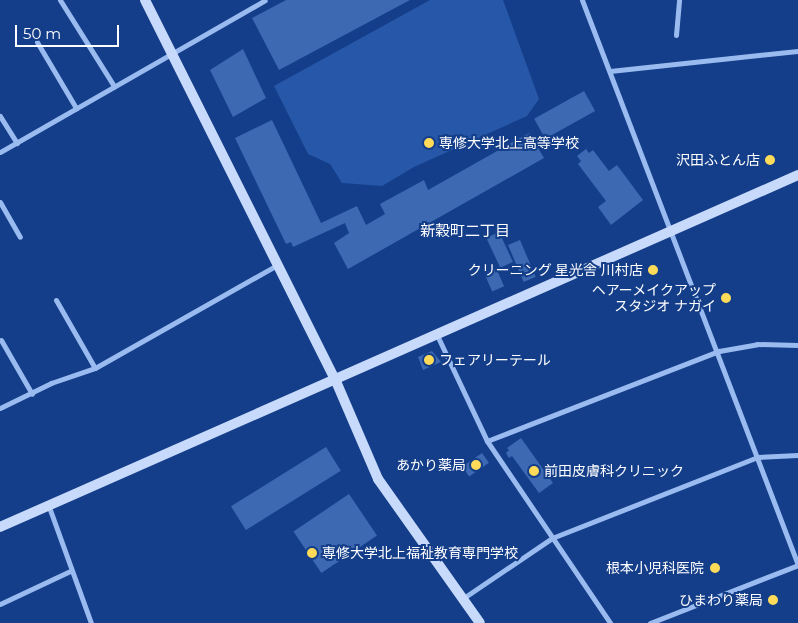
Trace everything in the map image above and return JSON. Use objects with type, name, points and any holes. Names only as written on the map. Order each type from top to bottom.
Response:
[{"type":"street","points":[[60,0],[114,86]]},
{"type":"street","points":[[145,0],[335,379],[378,479],[480,623]]},
{"type":"street","points":[[0,152],[265,0]]},
{"type":"street","points":[[582,0],[718,351],[798,565],[650,623]]},
{"type":"street","points":[[676,36],[679,0]]},
{"type":"street","points":[[37,42],[76,108]]},
{"type":"street","points":[[610,71],[798,51]]},
{"type":"street","points":[[0,116],[17,142]]},
{"type":"street","points":[[0,527],[335,379],[436,332],[672,232],[798,175]]},
{"type":"street","points":[[0,202],[20,238]]},
{"type":"street","points":[[0,408],[95,368],[277,265]]},
{"type":"street","points":[[56,300],[95,368]]},
{"type":"street","points":[[436,332],[487,441],[610,623]]},
{"type":"street","points":[[0,340],[32,394]]},
{"type":"street","points":[[487,441],[718,351],[757,344],[798,346]]},
{"type":"street","points":[[462,599],[552,538],[758,458],[798,455]]},
{"type":"street","points":[[48,507],[70,571],[91,623]]},
{"type":"street","points":[[0,604],[70,571]]},
{"type":"shaded area","points":[[430,0],[503,0],[539,99],[527,116],[414,167],[382,186],[342,183],[330,164],[308,154],[274,86]]},
{"type":"building","points":[[286,0],[410,0],[279,70],[252,18]]},
{"type":"building","points":[[243,49],[266,98],[233,117],[210,70]]},
{"type":"building","points":[[584,91],[595,111],[545,139],[534,119]]},
{"type":"building","points":[[272,120],[321,223],[357,206],[366,225],[385,214],[380,204],[424,180],[428,190],[529,133],[544,158],[348,269],[334,243],[349,233],[345,223],[293,247],[291,242],[286,244],[235,138]]},
{"type":"building","points":[[586,149],[589,153],[593,150],[609,171],[617,165],[643,200],[611,225],[598,207],[606,201],[578,164],[581,161],[577,156]]},
{"type":"building","points":[[499,232],[513,262],[500,268],[486,238]]},
{"type":"building","points":[[520,240],[536,277],[524,282],[508,245]]},
{"type":"building","points":[[496,268],[504,286],[492,292],[484,273]]},
{"type":"building","name":"フェアリーテール","points":[[432,351],[441,362],[423,370],[418,357]]},
{"type":"building","name":"前田皮膚科クリニック","points":[[521,438],[553,483],[539,493],[512,456],[509,458],[506,453],[509,450],[507,448]]},
{"type":"building","points":[[326,447],[341,471],[246,530],[231,506]]},
{"type":"building","name":"あかり薬局","points":[[482,453],[489,463],[469,477],[462,467]]},
{"type":"building","points":[[349,494],[377,535],[321,573],[293,531]]},
{"type":"place","name":"専修大学北上高等学校","points":[[429,143]]},
{"type":"place","name":"沢田ふとん店","points":[[770,160]]},
{"type":"place","name":"クリーニング 星光舎 川村店","points":[[653,270]]},
{"type":"place","name":"ヘアーメイクアップ スタジオ ナガイ","points":[[726,298]]},
{"type":"place","name":"フェアリーテール","points":[[429,360]]},
{"type":"place","name":"あかり薬局","points":[[476,465]]},
{"type":"place","name":"前田皮膚科クリニック","points":[[534,471]]},
{"type":"place","name":"専修大学北上福祉教育専門学校","points":[[312,553]]},
{"type":"place","name":"根本小児科医院","points":[[715,568]]},
{"type":"place","name":"ひまわり薬局","points":[[773,600]]},
{"type":"district","name":"新穀町二丁目","points":[[465,231]]}]
